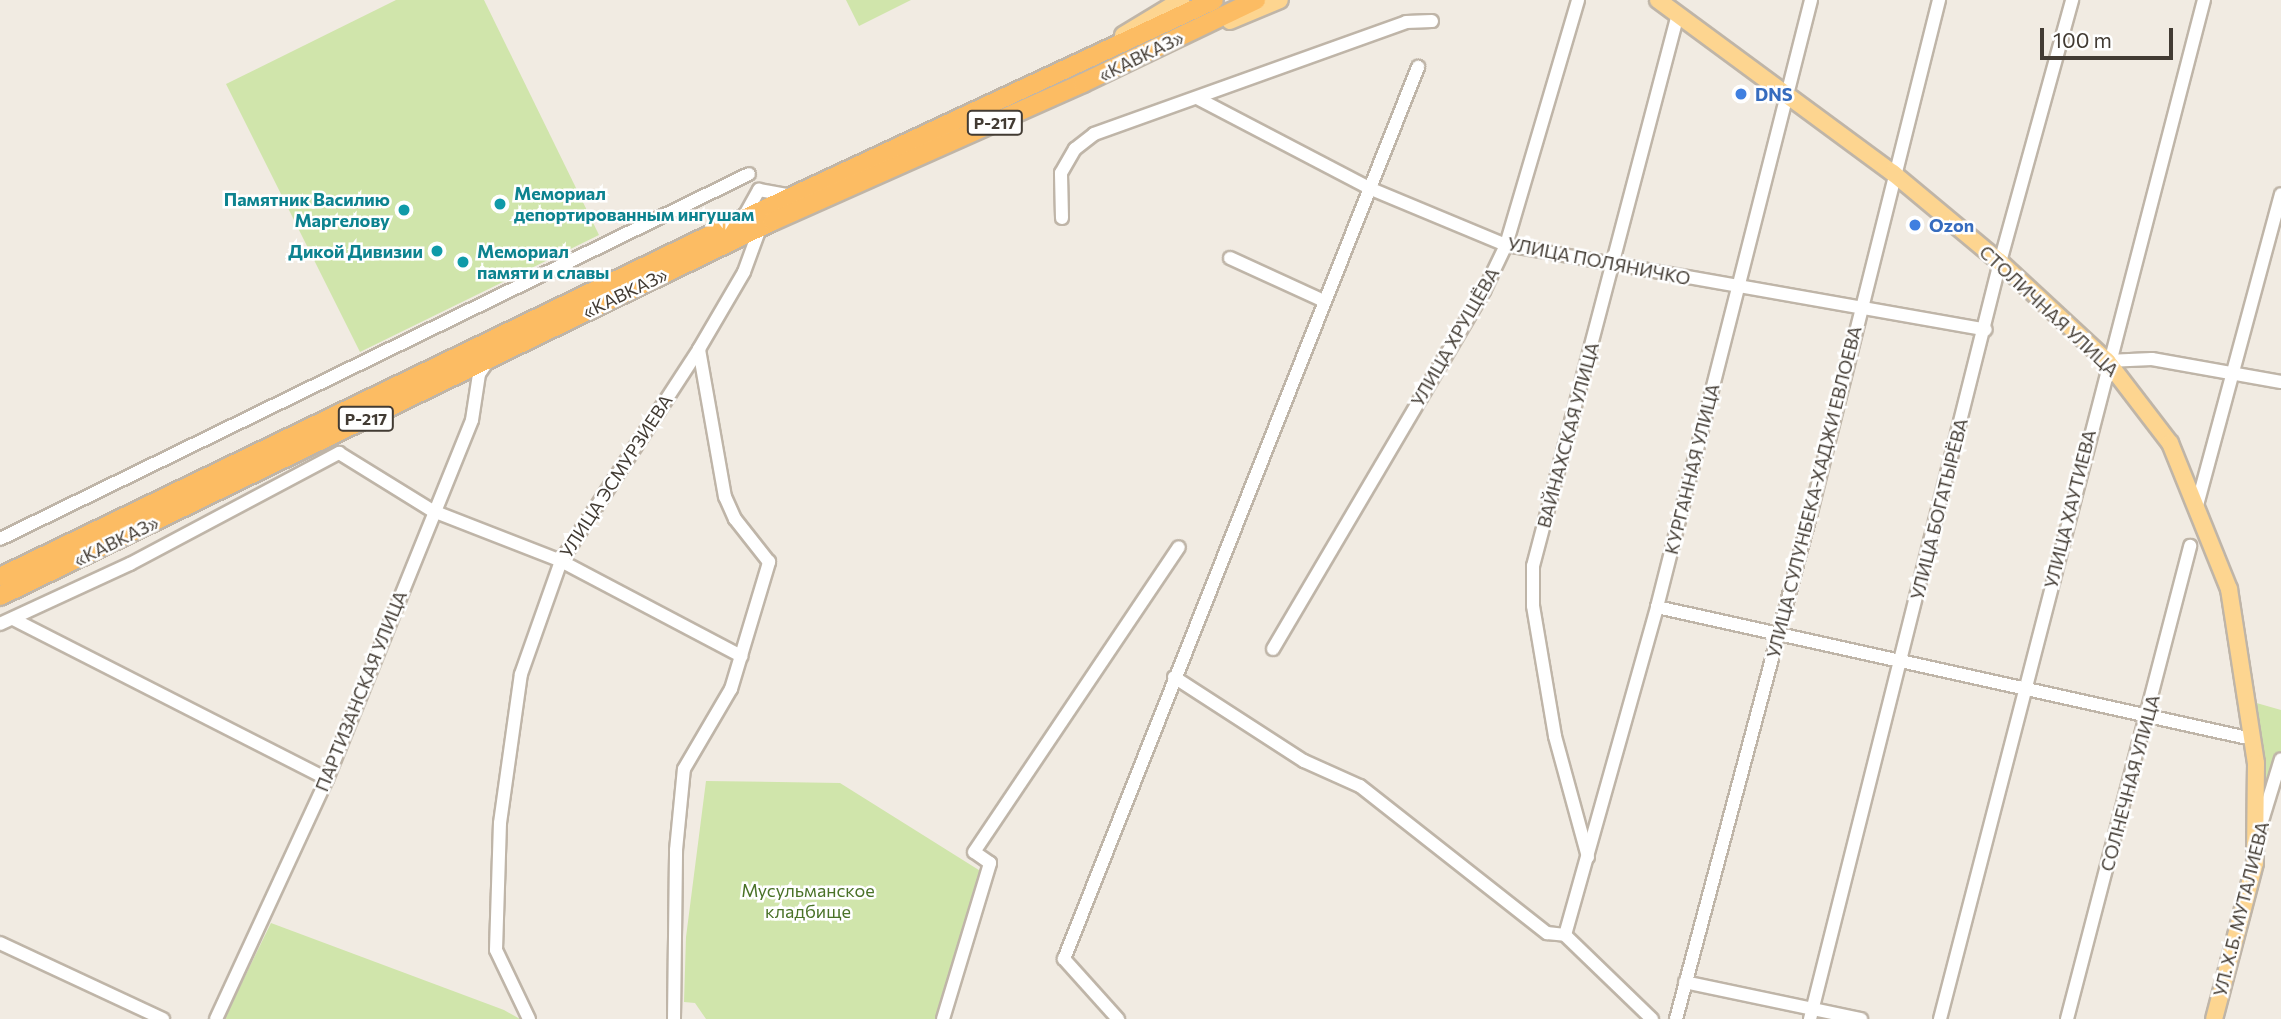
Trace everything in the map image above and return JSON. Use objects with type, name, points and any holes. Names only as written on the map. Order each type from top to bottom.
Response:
[{"type":"highway","name":"«КАВКАЗ»","points":[[0,577],[737,222],[1214,0]]},
{"type":"highway","name":"«КАВКАЗ»","points":[[0,597],[760,228],[1083,83],[1256,0]]},
{"type":"main road","name":"Р-217","points":[[1064,72],[1181,0]]},
{"type":"main road","name":"Р-217","points":[[1083,83],[1280,0]]},
{"type":"main road","name":"СТОЛИЧНАЯ УЛИЦА","points":[[1658,0],[1788,93],[1893,173],[2000,262],[2107,361],[2170,443],[2229,589],[2256,763],[2258,835]]},
{"type":"main road","name":"УЛ. Х.Б. МУТАЛИЕВА","points":[[2214,1019],[2258,835]]},
{"type":"street","name":"УЛИЦА ХРУЩЁВА","points":[[1273,649],[1484,291],[1506,245],[1578,0]]},
{"type":"street","name":"КУРГАННАЯ УЛИЦА","points":[[1565,935],[1657,607],[1811,0]]},
{"type":"street","name":"УЛИЦА СУЛУНБЕКА-ХАДЖИ ЕВЛОЕВА","points":[[1676,1019],[1778,636],[1893,173],[1939,0]]},
{"type":"street","name":"УЛИЦА БОГАТЫРЁВА","points":[[1811,1014],[1986,330],[2000,262],[2072,0]]},
{"type":"street","name":"УЛИЦА ХАУТИЕВА","points":[[1940,1019],[2107,361],[2204,0]]},
{"type":"street","name":"ВАЙНАХСКАЯ УЛИЦА","points":[[1588,859],[1555,736],[1533,607],[1533,566],[1678,14]]},
{"type":"street","points":[[1062,218],[1061,173],[1076,149],[1094,134],[1199,99],[1406,22],[1432,21]]},
{"type":"street","points":[[1118,1019],[1064,959],[1418,67]]},
{"type":"street","name":"УЛИЦА ПОЛЯНИЧКО","points":[[1199,99],[1368,188],[1506,245],[1986,330]]},
{"type":"street","points":[[0,539],[749,174]]},
{"type":"street","points":[[2196,509],[2281,194]]},
{"type":"street","name":"УЛИЦА ЭСМУРЗИЕВА","points":[[529,1019],[496,950],[500,823],[521,674],[561,561],[699,349],[744,272],[760,228]]},
{"type":"street","points":[[732,242],[749,256]]},
{"type":"street","points":[[1230,258],[1324,301]]},
{"type":"street","points":[[674,1019],[676,850],[684,769],[731,689],[769,562],[734,519],[725,497],[699,349]]},
{"type":"street","name":"ПАРТИЗАНСКАЯ УЛИЦА","points":[[216,1019],[327,779],[472,420],[479,374],[491,358]]},
{"type":"street","points":[[2107,361],[2152,359],[2281,382]]},
{"type":"street","points":[[447,379],[470,380],[476,398]]},
{"type":"street","points":[[0,624],[130,564],[340,453],[433,511],[561,561],[741,656]]},
{"type":"street","name":"СОЛНЕЧНАЯ УЛИЦА","points":[[2067,1019],[2149,713],[2190,546]]},
{"type":"street","points":[[943,1019],[990,863],[974,852],[1180,547]]},
{"type":"street","points":[[1657,607],[1900,664],[2149,713],[2252,739]]},
{"type":"street","points":[[13,619],[327,779]]},
{"type":"street","points":[[1174,677],[1304,761],[1360,786],[1547,933],[1565,935],[1652,1019]]},
{"type":"street","points":[[2256,763],[2273,761],[2281,751]]},
{"type":"street","name":"УЛ. Х.Б. МУТАЛИЕВА","points":[[2258,835],[2281,759]]},
{"type":"street","points":[[0,943],[163,1019]]},
{"type":"street","points":[[1685,982],[1811,1014],[1861,1019]]},
{"type":"green space","points":[[396,0],[484,0],[599,235],[360,352],[226,84]]},
{"type":"green space","points":[[846,0],[911,0],[859,26]]},
{"type":"green space","points":[[2246,700],[2281,710],[2281,759],[2258,835]]},
{"type":"green space","name":"Мусульманское кладбище","points":[[706,781],[840,783],[982,872],[938,1019],[706,1019],[695,1003],[684,1002],[686,937]]},
{"type":"green space","points":[[271,923],[504,1010],[520,1019],[224,1019]]},
{"type":"place","name":"DNS","points":[[1741,94]]},
{"type":"place","name":"Мемориал депортированным ингушам","points":[[500,204]]},
{"type":"place","name":"Памятник Василию Маргелову","points":[[404,210]]},
{"type":"place","name":"Ozon","points":[[1915,225]]},
{"type":"place","name":"Дикой Дивизии","points":[[437,251]]},
{"type":"place","name":"Мемориал памяти и славы","points":[[463,262]]}]
